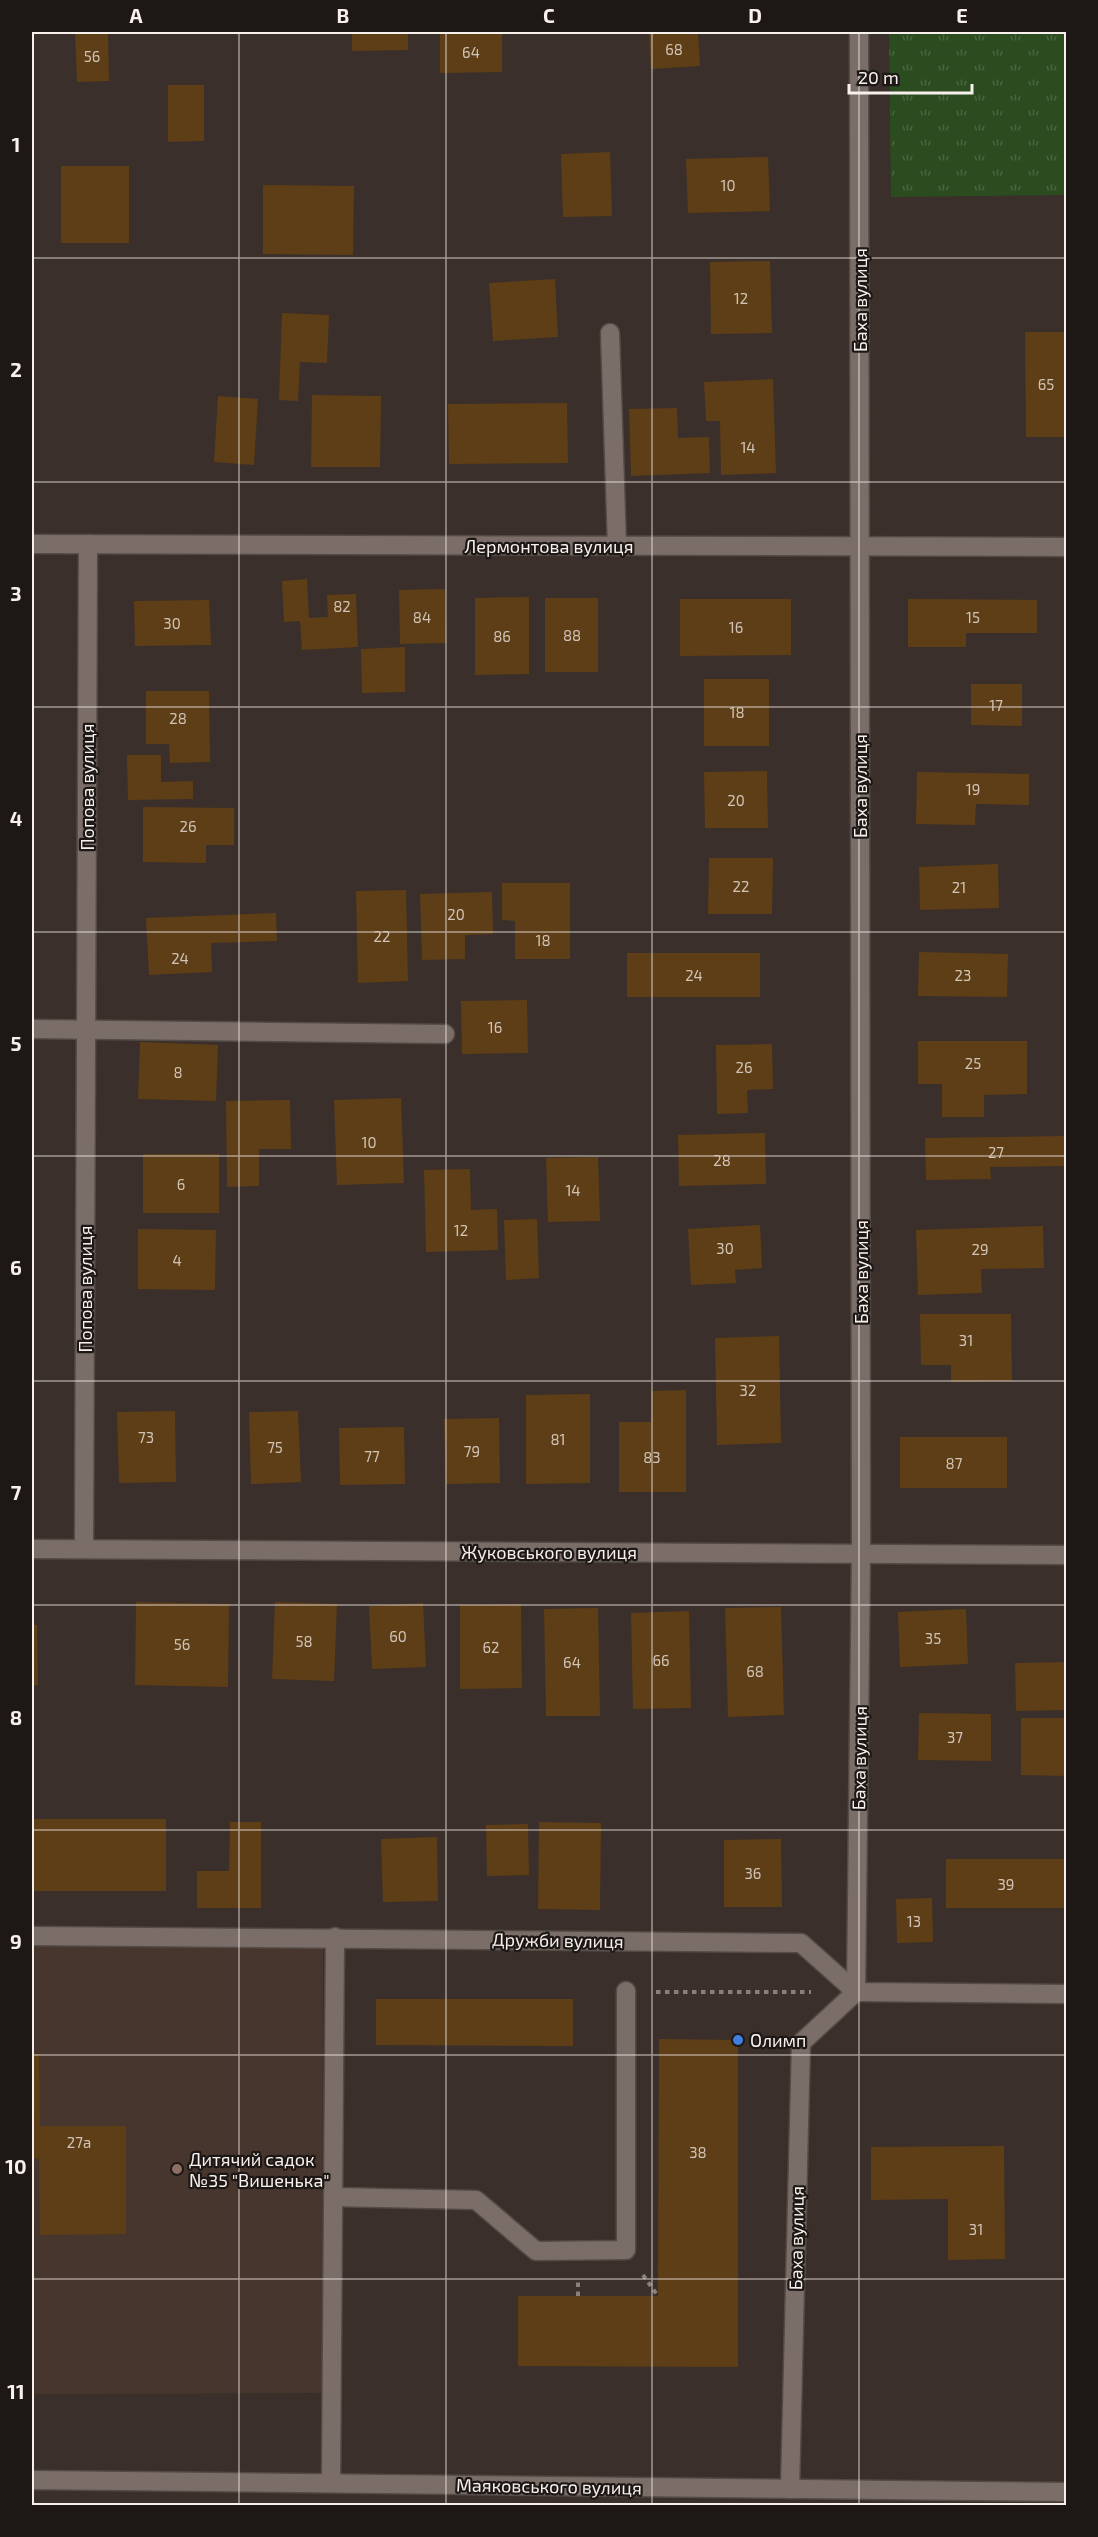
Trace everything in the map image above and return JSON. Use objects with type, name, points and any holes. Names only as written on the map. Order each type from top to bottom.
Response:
[{"type":"street","name":"Баха вулиця","points":[[790,2488],[801,2043],[856,1992],[861,1554],[859,32]]},
{"type":"street","points":[[610,333],[617,546]]},
{"type":"street","name":"Лермонтова вулиця","points":[[32,544],[1066,547]]},
{"type":"street","name":"Попова вулиця","points":[[84,1549],[88,544]]},
{"type":"street","points":[[32,1029],[445,1034]]},
{"type":"street","name":"Жуковського вулиця","points":[[32,1549],[1066,1555]]},
{"type":"street","name":"Дружби вулиця","points":[[32,1936],[801,1943],[856,1992]]},
{"type":"street","points":[[331,2483],[335,1937]]},
{"type":"street","points":[[333,2197],[476,2200],[536,2251],[626,2250],[626,1991]]},
{"type":"street","points":[[856,1992],[1066,1994]]},
{"type":"street","name":"Маяковського вулиця","points":[[32,2480],[790,2488],[836,2497],[1066,2492]]},
{"type":"path","points":[[626,1991],[856,1992]]},
{"type":"shaded area","name":"Дитячий садок №35 \"Вишенька\"","points":[[323,1945],[322,2393],[32,2394],[32,1946]]},
{"type":"green space","points":[[889,32],[1066,32],[1066,195],[891,197]]},
{"type":"building","points":[[75,32],[108,32],[109,81],[77,82]]},
{"type":"building","points":[[352,32],[408,32],[408,50],[352,51]]},
{"type":"building","points":[[440,32],[502,32],[502,72],[440,73]]},
{"type":"building","points":[[649,32],[698,32],[700,66],[651,69]]},
{"type":"building","points":[[168,85],[204,85],[204,141],[168,142]]},
{"type":"building","points":[[610,152],[612,216],[563,217],[561,154]]},
{"type":"building","points":[[768,157],[770,211],[688,213],[686,159]]},
{"type":"building","points":[[61,166],[129,166],[129,243],[61,243]]},
{"type":"building","points":[[263,185],[354,186],[353,255],[263,254]]},
{"type":"building","points":[[770,261],[772,333],[711,334],[710,262]]},
{"type":"building","points":[[555,279],[558,337],[493,341],[489,283]]},
{"type":"building","points":[[282,313],[329,315],[327,363],[300,362],[298,401],[279,400]]},
{"type":"building","points":[[1025,332],[1066,332],[1066,437],[1026,437]]},
{"type":"building","points":[[773,379],[776,473],[721,475],[720,421],[706,421],[704,382]]},
{"type":"building","points":[[312,395],[381,396],[380,467],[311,467]]},
{"type":"building","points":[[218,396],[258,399],[254,465],[214,462]]},
{"type":"building","points":[[567,403],[568,463],[449,464],[448,404]]},
{"type":"building","points":[[677,408],[678,438],[709,437],[710,473],[631,476],[629,409]]},
{"type":"building","points":[[307,579],[309,618],[328,617],[327,595],[356,594],[358,647],[302,650],[300,621],[284,622],[282,581]]},
{"type":"building","points":[[445,589],[446,643],[400,644],[399,590]]},
{"type":"building","points":[[529,597],[529,674],[475,675],[475,598]]},
{"type":"building","points":[[545,598],[598,598],[598,672],[545,672]]},
{"type":"building","points":[[680,599],[791,599],[791,655],[680,656]]},
{"type":"building","points":[[908,599],[1037,600],[1037,633],[966,633],[966,647],[908,647]]},
{"type":"building","points":[[209,600],[211,645],[135,646],[134,601]]},
{"type":"building","points":[[405,647],[405,692],[362,693],[361,649]]},
{"type":"building","points":[[704,679],[769,679],[769,746],[704,746]]},
{"type":"building","points":[[971,684],[1022,684],[1022,726],[971,725]]},
{"type":"building","points":[[146,691],[209,691],[210,762],[170,763],[169,744],[146,744]]},
{"type":"building","points":[[127,755],[161,755],[161,782],[193,781],[193,799],[128,800]]},
{"type":"building","points":[[767,771],[768,828],[705,828],[704,772]]},
{"type":"building","points":[[917,772],[1029,774],[1029,805],[976,804],[975,825],[916,824]]},
{"type":"building","points":[[143,807],[234,808],[234,845],[206,845],[206,863],[143,862]]},
{"type":"building","points":[[709,858],[773,858],[772,914],[708,914]]},
{"type":"building","points":[[998,864],[999,908],[920,910],[919,867]]},
{"type":"building","points":[[502,883],[570,883],[570,959],[515,959],[515,921],[502,920]]},
{"type":"building","points":[[406,890],[408,981],[358,983],[356,891]]},
{"type":"building","points":[[492,892],[493,934],[465,935],[465,959],[422,960],[420,894]]},
{"type":"building","points":[[276,913],[277,941],[211,943],[212,972],[149,975],[146,918]]},
{"type":"building","points":[[919,952],[1008,954],[1007,997],[918,996]]},
{"type":"building","points":[[627,953],[760,953],[760,997],[627,997]]},
{"type":"building","points":[[527,1000],[528,1053],[462,1054],[461,1001]]},
{"type":"building","points":[[918,1041],[1027,1041],[1027,1094],[984,1095],[984,1117],[942,1117],[942,1084],[918,1084]]},
{"type":"building","points":[[140,1042],[218,1045],[216,1101],[138,1099]]},
{"type":"building","points":[[772,1044],[773,1089],[747,1090],[748,1113],[717,1114],[716,1045]]},
{"type":"building","points":[[401,1098],[404,1183],[337,1185],[334,1100]]},
{"type":"building","points":[[290,1100],[291,1149],[259,1149],[259,1186],[227,1187],[226,1101]]},
{"type":"building","points":[[765,1133],[766,1184],[679,1186],[678,1135]]},
{"type":"building","points":[[1066,1136],[1066,1166],[990,1167],[991,1179],[926,1180],[925,1138]]},
{"type":"building","points":[[143,1154],[219,1154],[219,1213],[143,1213]]},
{"type":"building","points":[[598,1157],[600,1221],[548,1222],[546,1158]]},
{"type":"building","points":[[470,1169],[471,1210],[497,1209],[498,1250],[426,1252],[424,1170]]},
{"type":"building","points":[[537,1219],[539,1278],[506,1280],[504,1220]]},
{"type":"building","points":[[760,1225],[762,1268],[735,1270],[736,1283],[691,1285],[688,1229]]},
{"type":"building","points":[[1043,1226],[1044,1268],[981,1269],[982,1293],[918,1295],[916,1230]]},
{"type":"building","points":[[138,1229],[216,1230],[215,1290],[138,1289]]},
{"type":"building","points":[[920,1314],[1011,1314],[1012,1381],[951,1382],[951,1365],[921,1365]]},
{"type":"building","points":[[779,1336],[781,1443],[717,1445],[715,1338]]},
{"type":"building","points":[[686,1390],[686,1492],[619,1492],[619,1422],[651,1422],[651,1391]]},
{"type":"building","points":[[590,1394],[590,1483],[526,1484],[526,1395]]},
{"type":"building","points":[[175,1411],[176,1482],[119,1483],[117,1412]]},
{"type":"building","points":[[298,1411],[301,1482],[251,1484],[249,1412]]},
{"type":"building","points":[[499,1418],[500,1483],[446,1484],[444,1419]]},
{"type":"building","points":[[404,1427],[405,1484],[340,1485],[339,1428]]},
{"type":"building","points":[[900,1437],[1007,1437],[1007,1488],[900,1488]]},
{"type":"building","points":[[136,1602],[229,1604],[228,1687],[135,1685]]},
{"type":"building","points":[[275,1602],[337,1604],[334,1681],[272,1679]]},
{"type":"building","points":[[423,1603],[426,1667],[372,1669],[369,1606]]},
{"type":"building","points":[[521,1604],[522,1688],[460,1689],[460,1605]]},
{"type":"building","points":[[781,1607],[784,1715],[728,1717],[725,1608]]},
{"type":"building","points":[[598,1608],[600,1716],[546,1716],[544,1609]]},
{"type":"building","points":[[966,1609],[968,1664],[900,1667],[898,1612]]},
{"type":"building","points":[[689,1611],[691,1708],[633,1709],[631,1613]]},
{"type":"building","points":[[32,1625],[37,1625],[38,1685],[32,1686]]},
{"type":"building","points":[[1066,1662],[1066,1710],[1016,1711],[1015,1663]]},
{"type":"building","points":[[919,1713],[991,1714],[991,1761],[918,1760]]},
{"type":"building","points":[[1021,1718],[1066,1718],[1066,1776],[1021,1775]]},
{"type":"building","points":[[32,1819],[166,1819],[166,1891],[32,1891]]},
{"type":"building","points":[[230,1822],[261,1822],[261,1908],[197,1908],[197,1871],[229,1871]]},
{"type":"building","points":[[539,1822],[601,1823],[600,1910],[538,1909]]},
{"type":"building","points":[[528,1824],[529,1875],[487,1876],[486,1825]]},
{"type":"building","points":[[437,1837],[438,1901],[383,1902],[381,1839]]},
{"type":"building","points":[[781,1839],[782,1907],[724,1907],[724,1840]]},
{"type":"building","points":[[946,1859],[1066,1859],[1066,1908],[946,1908]]},
{"type":"building","points":[[932,1898],[933,1942],[897,1943],[896,1899]]},
{"type":"building","points":[[376,1999],[573,1999],[573,2046],[376,2045]]},
{"type":"building","points":[[659,2039],[738,2040],[738,2367],[518,2366],[518,2296],[658,2296]]},
{"type":"building","points":[[32,2054],[39,2054],[40,2126],[126,2126],[126,2234],[40,2235],[39,2158],[32,2159]]},
{"type":"building","points":[[1004,2146],[1005,2259],[948,2260],[948,2199],[871,2200],[871,2147]]},
{"type":"place","name":"Олимп","points":[[738,2040]]},
{"type":"place","name":"Дитячий садок №35 \"Вишенька\"","points":[[177,2169]]}]
